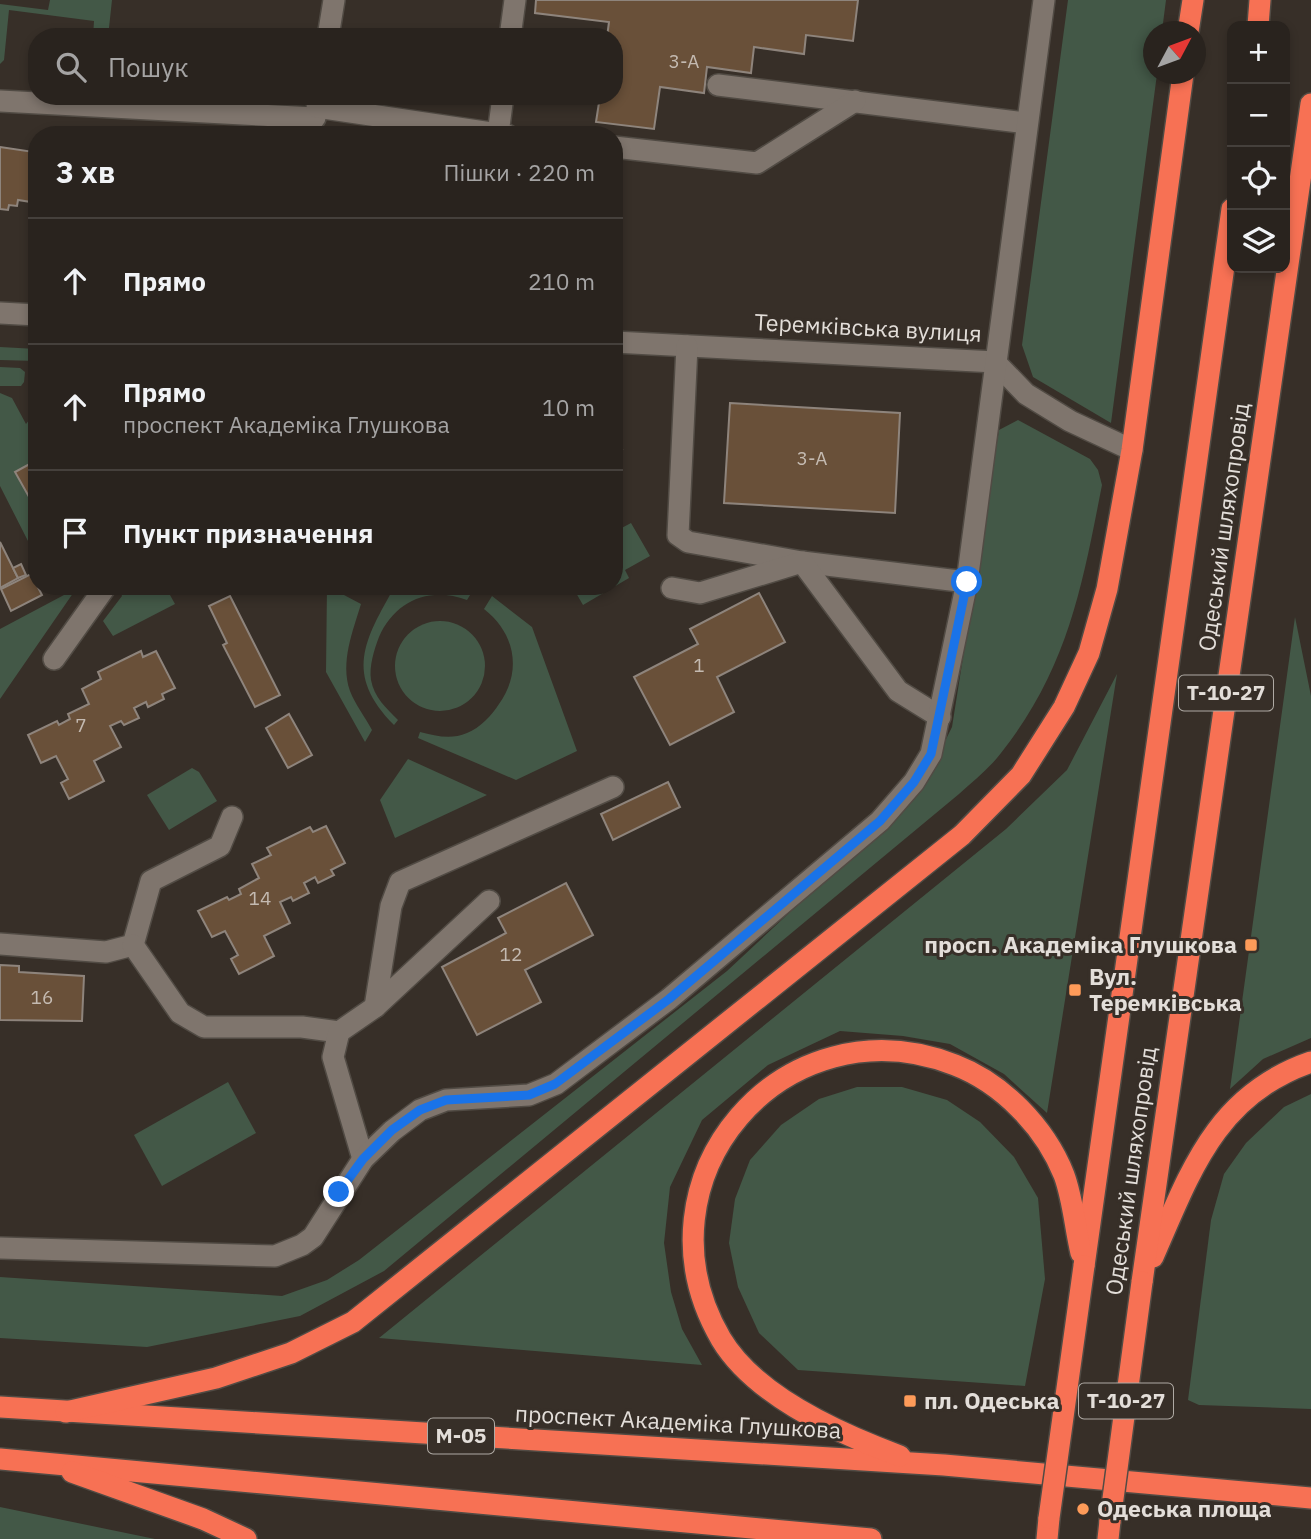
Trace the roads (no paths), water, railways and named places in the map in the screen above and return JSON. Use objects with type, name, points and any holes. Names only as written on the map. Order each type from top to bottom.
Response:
[{"type":"highway","points":[[1190,21],[1193,0]]},
{"type":"highway","points":[[66,1412],[216,1378],[291,1353],[353,1322],[962,835],[1021,775],[1064,707],[1089,653],[1107,589],[1132,450],[1182,84]]},
{"type":"highway","name":"Одеський шляхопровід","points":[[1109,1530],[1142,1282],[1311,104]]},
{"type":"highway","name":"Одеський шляхопровід","points":[[1048,1529],[1232,210]]},
{"type":"highway","points":[[922,1464],[843,1434],[790,1403],[760,1382],[722,1341],[698,1290],[692,1233],[701,1183],[721,1140],[756,1098],[805,1065],[867,1049],[928,1054],[982,1075],[1030,1120],[1064,1175],[1084,1266]]},
{"type":"highway","points":[[1142,1282],[1190,1171],[1219,1124],[1232,1109],[1256,1090],[1294,1068],[1311,1062]]},
{"type":"highway","name":"проспект Академіка Глушкова","points":[[0,1407],[922,1464],[1309,1497]]},
{"type":"highway","points":[[0,1459],[819,1537],[871,1539]]},
{"type":"highway","points":[[43,1462],[203,1519],[246,1539]]},
{"type":"street","points":[[329,28],[334,0]]},
{"type":"street","points":[[511,28],[515,0]]},
{"type":"street","points":[[0,1248],[275,1256],[302,1245],[313,1237],[363,1159],[392,1130],[420,1110],[446,1100],[541,1092],[669,999],[880,821],[914,782],[931,754],[967,582],[1044,0]]},
{"type":"street","points":[[718,85],[1026,122]]},
{"type":"street","points":[[0,101],[28,102]]},
{"type":"street","points":[[623,148],[757,163],[855,101]]},
{"type":"street","points":[[97,105],[316,114],[428,126]]},
{"type":"street","points":[[502,126],[503,105]]},
{"type":"street","points":[[0,313],[28,315]]},
{"type":"street","name":"Теремківська вулиця","points":[[623,342],[995,362],[1026,394],[1070,421],[1132,450]]},
{"type":"street","points":[[623,354],[641,343]]},
{"type":"street","points":[[687,345],[678,535],[688,542],[802,562],[967,582]]},
{"type":"street","points":[[672,588],[700,593],[802,562]]},
{"type":"street","points":[[802,562],[898,691],[940,717]]},
{"type":"street","points":[[54,659],[100,595]]},
{"type":"street","points":[[375,1007],[391,906],[400,882],[613,787]]},
{"type":"street","points":[[133,945],[151,881],[220,846],[232,817]]},
{"type":"street","points":[[363,1159],[333,1057],[339,1032],[375,1007],[489,901]]},
{"type":"street","points":[[0,944],[106,952],[133,945]]},
{"type":"street","points":[[133,945],[180,1013],[204,1027],[302,1027],[339,1032]]},
{"type":"place","name":"просп. Академіка Глушкова","points":[[1251,945]]},
{"type":"place","name":"Вул. Теремківська","points":[[1075,990]]},
{"type":"place","name":"пл. Одеська","points":[[910,1401]]},
{"type":"place","name":"Одеська площа","points":[[1083,1509]]}]
